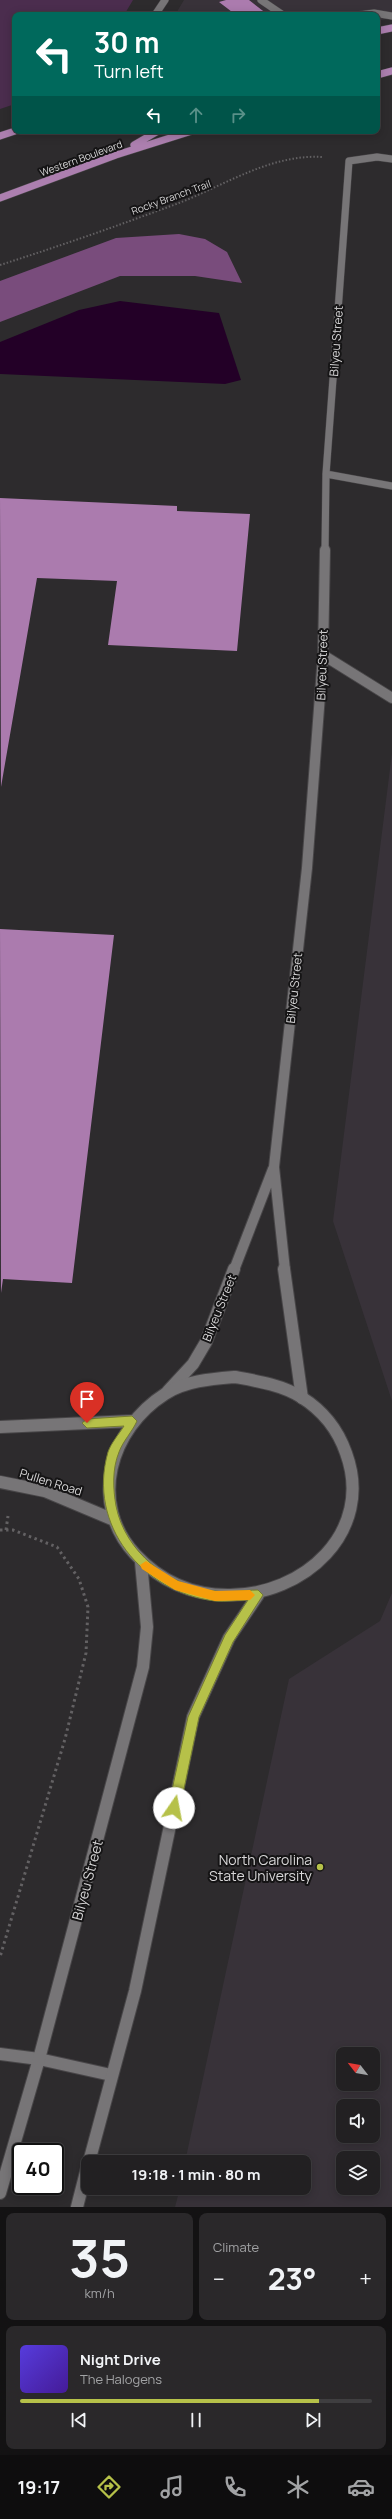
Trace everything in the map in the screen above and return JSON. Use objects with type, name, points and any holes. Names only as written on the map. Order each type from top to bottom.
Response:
[{"type":"main road","points":[[380,30],[392,28]]},
{"type":"main road","points":[[380,74],[392,71]]},
{"type":"main road","points":[[2,135],[12,131]]},
{"type":"main road","points":[[116,155],[153,134]]},
{"type":"main road","name":"Western Boulevard","points":[[0,198],[116,155],[182,134]]},
{"type":"street","points":[[156,12],[165,0]]},
{"type":"street","points":[[262,0],[280,12]]},
{"type":"street","points":[[380,14],[392,16]]},
{"type":"street","points":[[348,161],[377,157],[392,159]]},
{"type":"street","name":"Bilyeu Street","points":[[302,1398],[288,1312],[274,1167],[307,868],[323,656],[326,474],[348,161]]},
{"type":"street","points":[[326,474],[392,486]]},
{"type":"street","points":[[323,656],[392,698]]},
{"type":"street","name":"Bilyeu Street","points":[[166,1393],[194,1364],[206,1342],[274,1167]]},
{"type":"street","points":[[235,1377],[270,1383],[302,1398],[330,1422],[348,1454],[354,1490],[347,1525],[327,1557],[296,1581],[258,1595],[208,1594],[175,1585],[141,1562],[125,1542],[114,1520],[107,1486],[114,1451],[132,1421],[166,1393],[199,1380],[235,1377]]},
{"type":"street","points":[[0,1427],[132,1421]]},
{"type":"street","name":"Pullen Road","points":[[0,1482],[15,1483],[69,1499],[114,1520]]},
{"type":"street","name":"Bilyeu Street","points":[[0,2193],[39,2059],[143,1667],[147,1627],[141,1562]]},
{"type":"street","points":[[90,2155],[135,1991],[194,1717],[229,1638],[258,1595]]},
{"type":"street","points":[[0,2054],[39,2059],[111,2075]]},
{"type":"street","points":[[77,2207],[81,2191]]},
{"type":"path","name":"Rocky Branch Trail","points":[[0,265],[206,193],[283,160],[312,155],[348,161]]},
{"type":"path","points":[[6,1530],[9,1510]]},
{"type":"path","points":[[0,1530],[13,1530],[57,1547],[79,1579],[88,1607],[86,1653],[70,1717],[0,1958]]},
{"type":"shaded area","points":[[0,0],[133,0],[126,12],[12,12],[12,105],[0,109]]},
{"type":"shaded area","points":[[184,0],[392,0],[392,18],[380,20],[380,12],[177,12]]},
{"type":"shaded area","points":[[179,234],[205,239],[227,252],[242,283],[195,276],[120,276],[0,322],[0,281],[116,238]]},
{"type":"shaded area","points":[[120,301],[219,313],[241,380],[225,384],[0,374],[0,342],[79,310]]},
{"type":"shaded area","points":[[392,753],[392,1401],[333,1221]]},
{"type":"shaded area","name":"North Carolina State University","points":[[392,1593],[392,2207],[175,2207],[178,2195],[311,2195],[311,2155],[187,2155],[289,1679],[380,1621]]},
{"type":"building","points":[[226,0],[249,0],[264,12],[232,12],[219,2]]},
{"type":"building","points":[[0,498],[177,506],[177,511],[250,514],[237,651],[108,645],[117,581],[37,578],[1,787]]},
{"type":"building","points":[[0,929],[114,935],[72,1283],[3,1279],[1,1293]]},
{"type":"slow traffic","points":[[146,1565],[175,1585],[215,1596],[250,1595]]},
{"type":"place","name":"North Carolina State University","points":[[320,1867]]},
{"type":"route","points":[[87,1423],[132,1421],[114,1451],[107,1486],[114,1520],[125,1542],[141,1562],[175,1585],[215,1596],[258,1595],[229,1638],[194,1717],[174,1808]]}]
